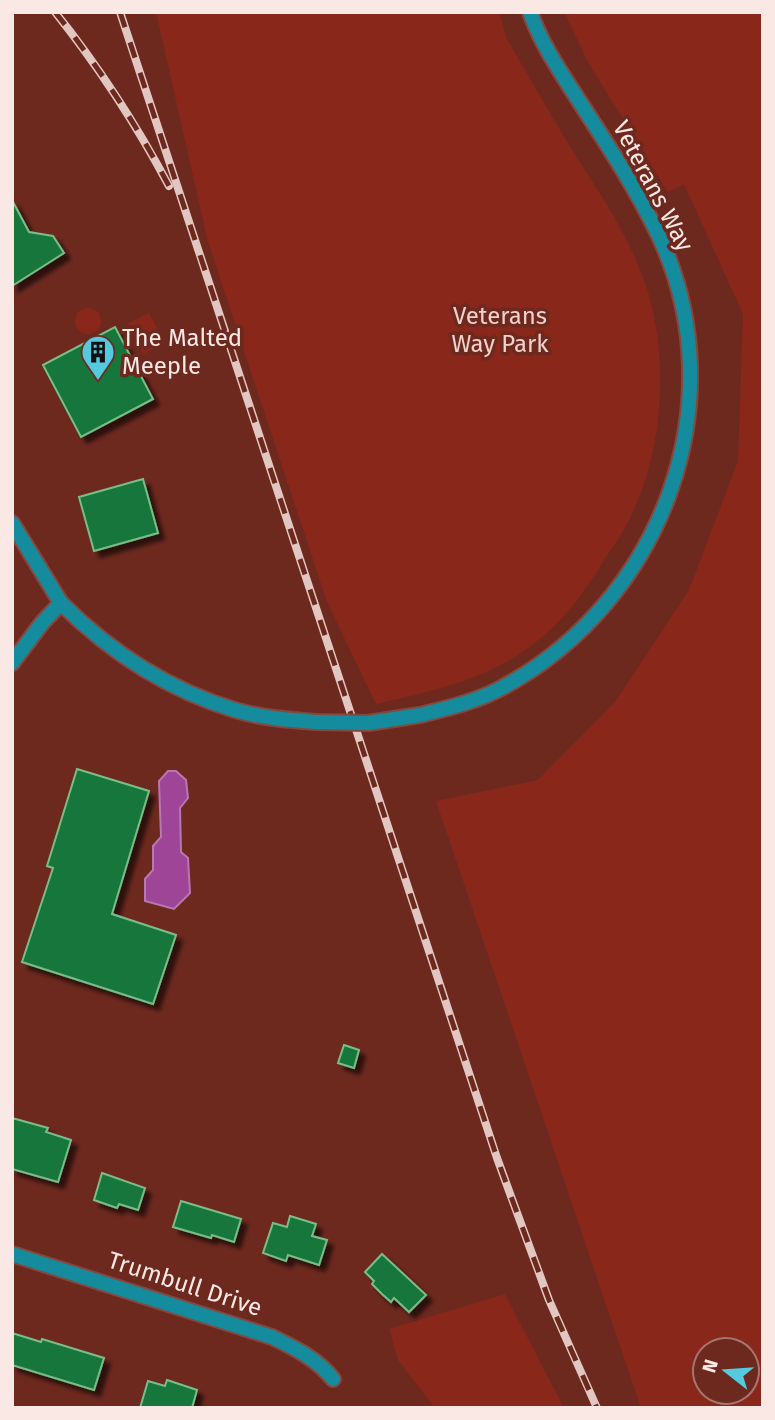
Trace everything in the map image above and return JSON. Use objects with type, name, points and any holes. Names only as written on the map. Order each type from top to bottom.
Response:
[{"type":"street","name":"Veterans Way","points":[[12,523],[61,603],[121,654],[162,680],[198,697],[237,711],[275,719],[368,723],[420,715],[463,704],[503,687],[544,661],[578,634],[600,611],[639,560],[668,499],[687,426],[689,350],[674,274],[659,236],[623,169],[557,70],[537,33],[530,12]]},
{"type":"street","points":[[12,663],[42,622],[61,603]]},
{"type":"street","name":"Trumbull Drive","points":[[12,1254],[272,1337],[300,1351],[324,1368],[333,1379]]},
{"type":"green space","name":"Veterans Way Park","points":[[156,12],[499,12],[507,39],[624,235],[648,292],[659,348],[659,408],[649,466],[626,525],[584,591],[548,632],[502,664],[457,683],[376,704],[327,602],[208,242]]},
{"type":"green space","points":[[564,12],[763,12],[763,1408],[641,1408],[436,801],[538,780],[615,702],[689,590],[738,461],[743,314],[684,184],[668,192],[588,62]]},
{"type":"green space","points":[[88,308],[97,312],[101,321],[97,330],[88,334],[79,330],[75,321],[79,312]]},
{"type":"green space","points":[[149,313],[165,343],[143,354],[127,324]]},
{"type":"green space","points":[[505,1294],[564,1408],[435,1408],[398,1360],[389,1329]]},
{"type":"shaded area","points":[[168,771],[176,771],[186,780],[188,798],[180,808],[181,852],[188,858],[190,893],[174,909],[145,901],[145,879],[153,870],[153,846],[161,837],[159,781]]},
{"type":"building","points":[[12,200],[29,232],[53,236],[64,253],[12,286]]},
{"type":"building","name":"The Malted Meeple","points":[[115,327],[153,399],[81,437],[43,365]]},
{"type":"building","points":[[143,479],[158,533],[94,551],[79,497]]},
{"type":"building","points":[[77,769],[149,791],[112,914],[176,935],[153,1004],[22,962],[53,868],[47,866]]},
{"type":"building","points":[[344,1045],[359,1050],[354,1068],[338,1063]]},
{"type":"building","points":[[12,1118],[48,1128],[46,1132],[71,1140],[58,1182],[12,1169]]},
{"type":"building","points":[[102,1173],[145,1188],[138,1210],[119,1204],[117,1208],[94,1200]]},
{"type":"building","points":[[181,1201],[241,1219],[234,1242],[173,1227]]},
{"type":"building","points":[[290,1216],[316,1224],[312,1236],[327,1240],[319,1265],[288,1255],[286,1261],[263,1253],[273,1223],[287,1227]]},
{"type":"building","points":[[382,1254],[426,1295],[409,1312],[394,1298],[391,1302],[382,1294],[365,1272]]},
{"type":"building","points":[[12,1333],[104,1358],[94,1390],[12,1365]]},
{"type":"building","points":[[167,1380],[197,1390],[192,1408],[140,1408],[148,1381],[165,1386]]},
{"type":"railway","points":[[55,12],[116,96],[169,186]]},
{"type":"railway","points":[[120,12],[497,1158],[549,1300],[597,1408]]},
{"type":"place","name":"The Malted Meeple","points":[[98,382]]}]
